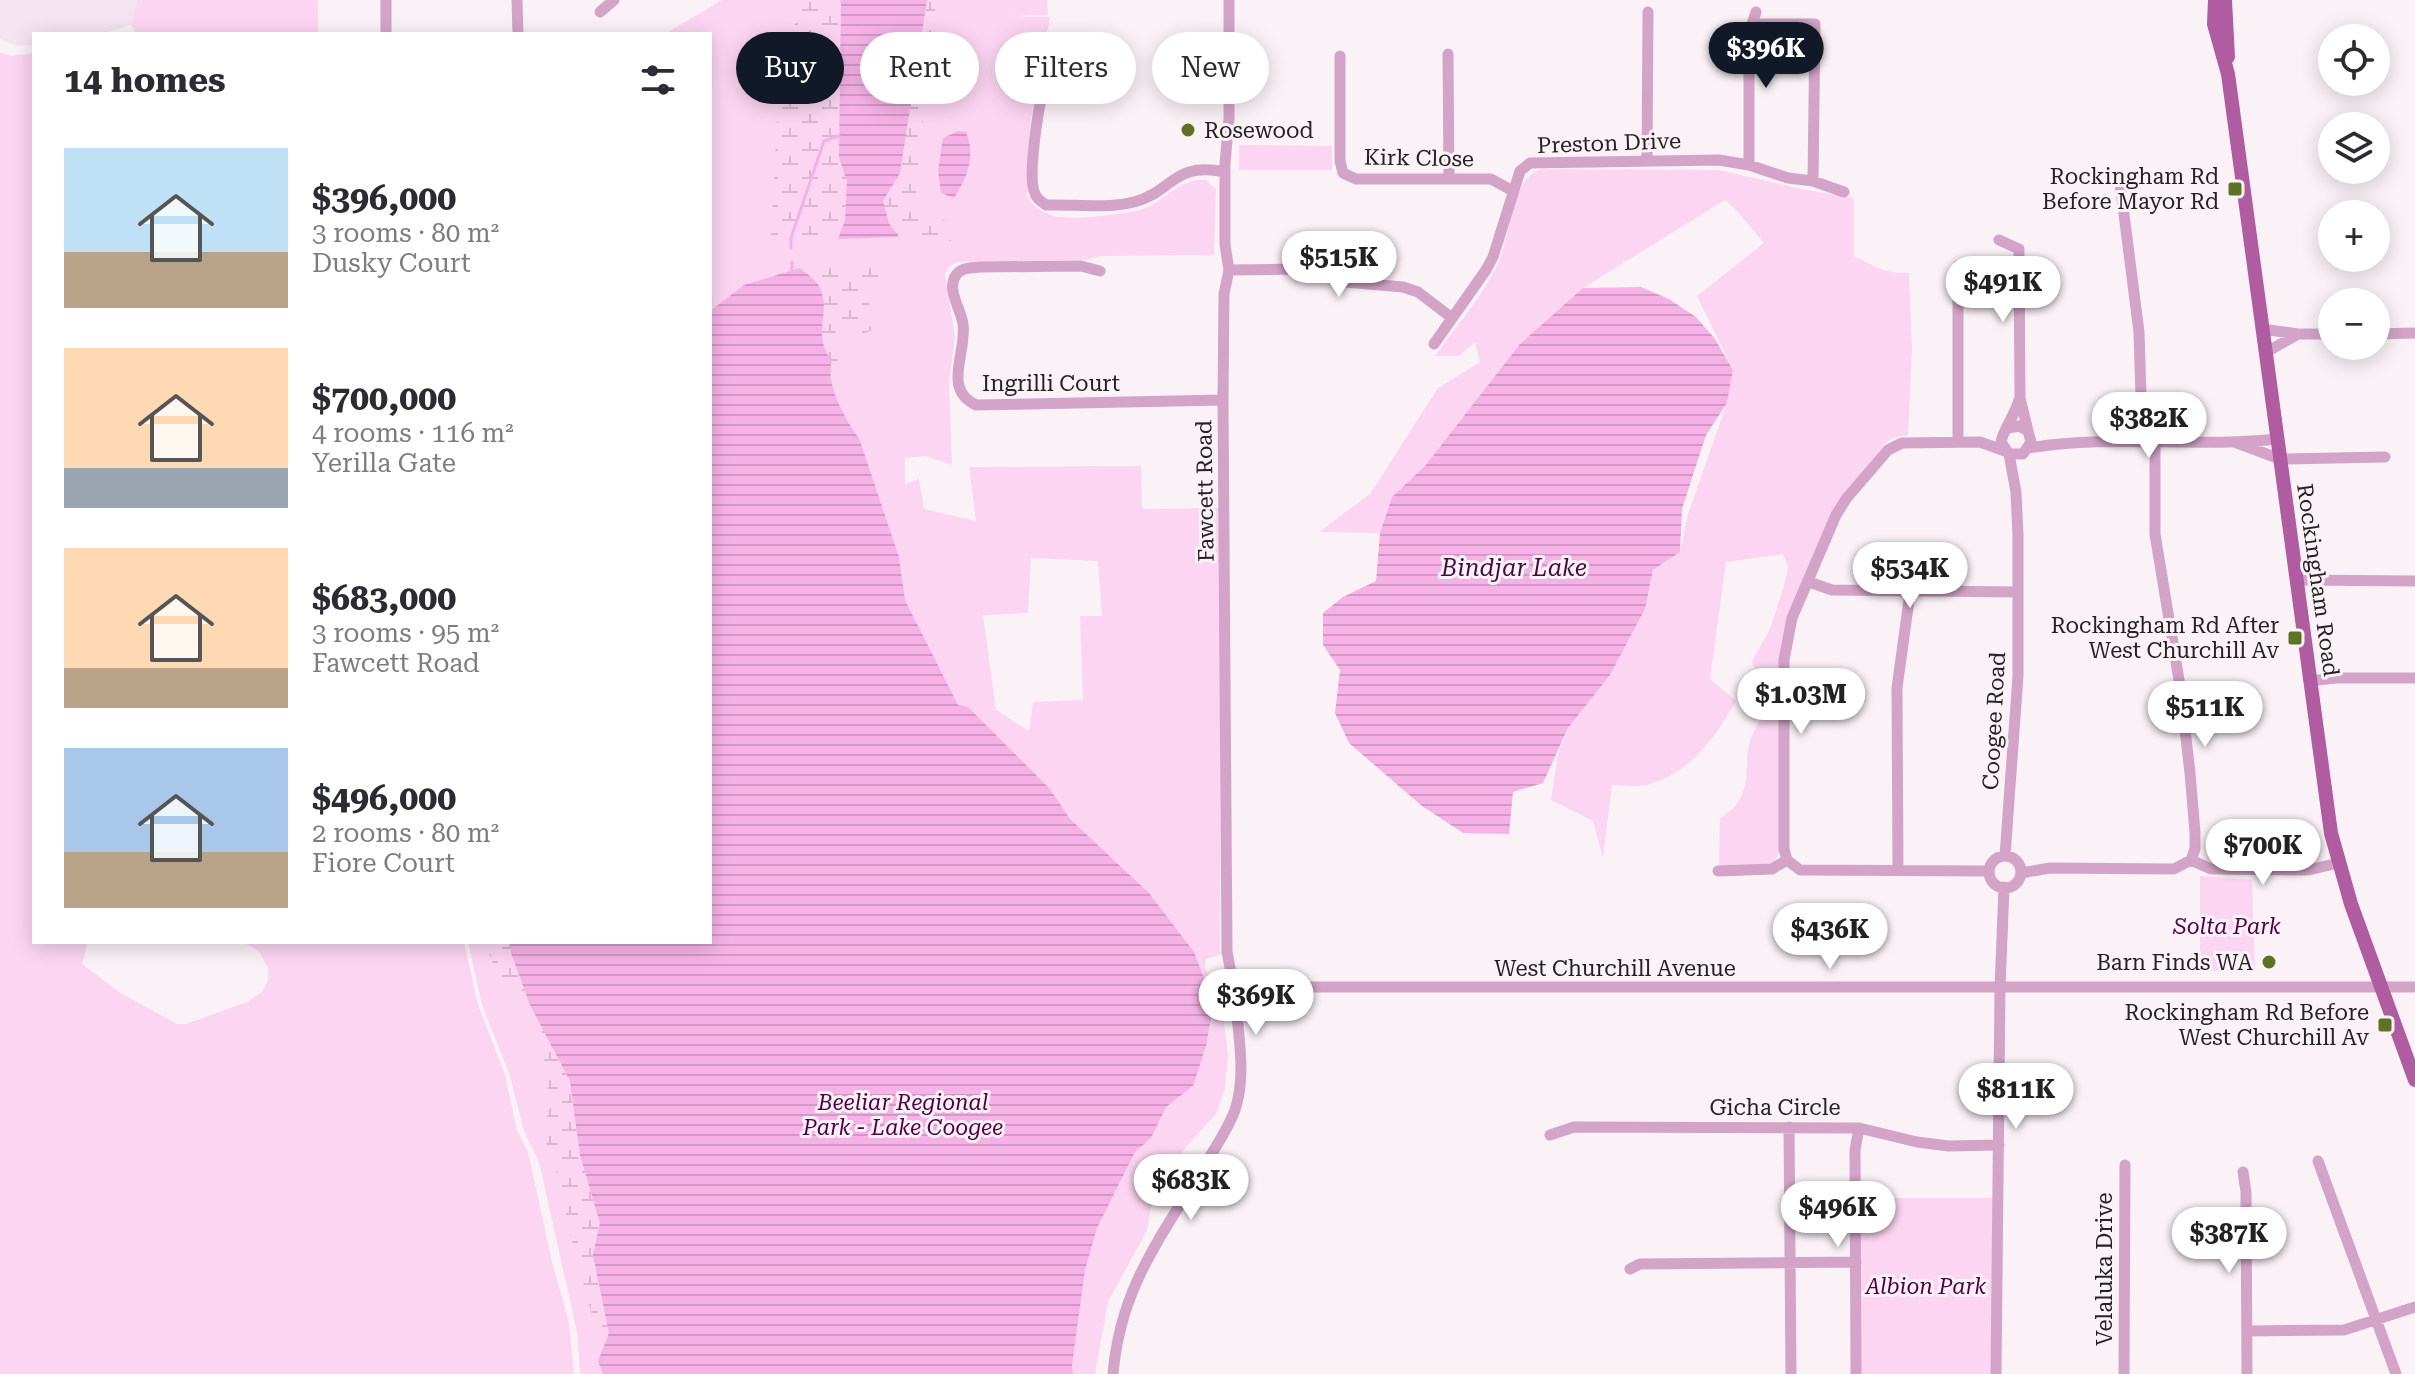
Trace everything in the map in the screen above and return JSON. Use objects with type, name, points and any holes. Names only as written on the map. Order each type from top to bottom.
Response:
[{"type":"main road","name":"Rockingham Road","points":[[2215,0],[2214,24],[2228,74]]},
{"type":"main road","name":"Rockingham Road","points":[[2225,0],[2228,74],[2324,793],[2338,863],[2415,1080]]},
{"type":"street","points":[[386,0],[386,32]]},
{"type":"street","points":[[517,0],[518,32]]},
{"type":"street","points":[[600,12],[614,0]]},
{"type":"street","name":"Fawcett Road","points":[[1229,0],[1229,119],[1225,172],[1225,245],[1229,270],[1224,294],[1223,400],[1227,952],[1233,983]]},
{"type":"street","points":[[1647,161],[1648,12]]},
{"type":"street","points":[[1749,165],[1749,33],[1756,12]]},
{"type":"street","points":[[1752,24],[1815,24],[1813,181]]},
{"type":"street","points":[[1448,54],[1449,179]]},
{"type":"street","name":"Kirk Close","points":[[1340,56],[1340,161],[1343,173],[1356,179],[1491,179],[1513,191]]},
{"type":"street","points":[[1039,104],[1032,187],[1036,198],[1046,205],[1125,204],[1147,197],[1188,171],[1211,169],[1225,172]]},
{"type":"street","name":"Preston Drive","points":[[1434,344],[1493,257],[1520,171],[1530,163],[1719,160],[1749,165],[1788,178],[1813,181],[1844,192]]},
{"type":"street","points":[[2021,873],[2050,868],[2174,869],[2191,860],[2195,849],[2180,686],[2155,534],[2151,442],[2141,396],[2139,332],[2120,183]]},
{"type":"street","points":[[1999,240],[2019,249],[2020,398],[2028,442]]},
{"type":"street","name":"Ingrilli Court","points":[[1100,271],[1081,266],[980,267],[965,268],[957,274],[952,285],[963,323],[964,339],[957,381],[959,392],[966,400],[976,405],[1223,400]]},
{"type":"street","points":[[1958,442],[1958,266],[2020,266]]},
{"type":"street","points":[[1229,270],[1300,269],[1345,282],[1403,287],[1418,292],[1452,318]]},
{"type":"street","points":[[2262,329],[2318,334]]},
{"type":"street","points":[[2390,334],[2415,333]]},
{"type":"street","points":[[2265,353],[2298,334]]},
{"type":"street","points":[[2133,442],[2141,396]]},
{"type":"street","points":[[2006,430],[2020,398]]},
{"type":"street","points":[[1980,442],[2019,426],[2028,442]]},
{"type":"street","name":"Coogee Road","points":[[2005,856],[2018,676],[2016,492],[2007,452],[2001,442],[2006,430]]},
{"type":"street","points":[[1989,871],[1800,870],[1787,860],[1784,849],[1784,660],[1792,618],[1836,515],[1846,499],[1888,450],[1902,443],[1980,442],[2007,452],[2028,442],[2236,443],[2277,439]]},
{"type":"street","name":"Coogee Road","points":[[2016,492],[2028,442]]},
{"type":"street","points":[[2236,443],[2280,459],[2385,457]]},
{"type":"street","points":[[2296,580],[2415,581]]},
{"type":"street","points":[[1809,582],[1832,590],[2018,592]]},
{"type":"street","points":[[1898,870],[1897,688],[1910,593]]},
{"type":"street","points":[[2309,681],[2415,678]]},
{"type":"street","points":[[2005,856],[2017,862],[2021,873],[2015,884],[2004,887],[1992,881],[1989,871],[1994,860],[2005,856]]},
{"type":"street","points":[[1718,871],[1772,869],[1787,860]]},
{"type":"street","points":[[2191,860],[2211,869],[2309,870],[2338,863]]},
{"type":"street","points":[[1996,1374],[2004,887]]},
{"type":"street","points":[[1233,983],[1242,984],[1247,991],[1246,1001],[1236,1006],[1228,1003],[1225,997],[1226,989],[1233,983]]},
{"type":"street","name":"West Churchill Avenue","points":[[1247,991],[1278,987],[2415,987]]},
{"type":"street","points":[[1113,1374],[1118,1335],[1137,1277],[1235,1110],[1241,1070],[1236,1006]]},
{"type":"street","name":"Gicha Circle","points":[[1550,1135],[1574,1127],[1859,1128],[1949,1146],[1999,1145]]},
{"type":"street","points":[[1789,1127],[1791,1374]]},
{"type":"street","points":[[1856,1374],[1855,1150],[1859,1128]]},
{"type":"street","points":[[2318,1161],[2396,1374]]},
{"type":"street","name":"Velaluka Drive","points":[[2124,1374],[2125,1165]]},
{"type":"street","points":[[2243,1172],[2246,1192],[2247,1374]]},
{"type":"street","points":[[1630,1269],[1640,1264],[1856,1262]]},
{"type":"street","points":[[2247,1331],[2334,1331],[2415,1307]]},
{"type":"shaded area","points":[[0,0],[137,0],[131,25],[107,32],[32,32],[32,45],[16,46],[0,39]]},
{"type":"green space","points":[[137,0],[318,0],[318,32],[135,32],[131,25]]},
{"type":"green space","name":"Beeliar Regional Park - Lake Coogee","points":[[722,0],[1047,0],[1048,15],[1003,16],[1050,17],[1047,32],[995,32],[995,104],[1034,104],[1027,194],[1034,206],[1054,216],[1086,217],[1146,208],[1182,185],[1197,180],[1206,180],[1216,189],[1214,255],[1100,256],[1085,260],[958,262],[950,266],[945,274],[955,337],[949,383],[952,465],[925,456],[905,458],[905,484],[919,479],[924,509],[976,521],[969,467],[1141,466],[1142,509],[1220,508],[1220,955],[1206,959],[1205,968],[1217,996],[1215,1002],[1223,1014],[1228,1056],[1225,1089],[1216,1114],[1186,1147],[1169,1172],[1154,1183],[1147,1230],[1108,1302],[1095,1374],[580,1374],[577,1332],[539,1162],[524,1131],[510,1076],[482,1005],[468,944],[712,944],[712,32],[668,32]],"holes":[[[1031,558],[1098,561],[1102,616],[1080,616],[1083,700],[1033,702],[1029,731],[996,710],[983,615],[1028,613]]]},
{"type":"green space","points":[[790,0],[841,0],[841,32],[790,32],[802,17],[801,10],[789,3]]},
{"type":"green space","points":[[927,0],[937,0],[932,32],[922,32]]},
{"type":"green space","points":[[0,52],[11,56],[32,53],[32,944],[87,944],[82,964],[119,992],[177,1024],[186,1024],[247,1002],[262,992],[268,981],[268,968],[259,951],[247,944],[464,944],[478,1005],[505,1074],[517,1131],[528,1152],[552,1262],[569,1322],[574,1374],[0,1374]]},
{"type":"green space","points":[[778,104],[840,104],[839,156],[847,182],[845,220],[838,239],[771,237]]},
{"type":"green space","points":[[911,104],[925,104],[915,201],[932,219],[948,221],[966,242],[899,237],[889,223],[883,201],[900,173]]},
{"type":"green space","points":[[1239,145],[1332,146],[1332,170],[1239,170]]},
{"type":"green space","points":[[1542,169],[1719,170],[1854,198],[1854,257],[1886,271],[1909,273],[1912,348],[1908,435],[1892,438],[1886,443],[1839,501],[1786,623],[1779,667],[1780,852],[1772,864],[1719,867],[1720,818],[1732,809],[1743,791],[1751,738],[1768,703],[1752,661],[1770,629],[1784,586],[1788,567],[1783,554],[1726,562],[1710,679],[1736,701],[1711,740],[1678,771],[1646,785],[1612,785],[1603,858],[1593,821],[1551,800],[1558,754],[1568,728],[1610,675],[1645,609],[1653,570],[1680,552],[1688,514],[1727,403],[1733,370],[1697,296],[1764,243],[1725,200],[1583,288],[1425,466],[1392,497],[1380,533],[1319,532],[1370,494],[1438,388],[1480,362],[1475,342],[1459,356],[1435,356],[1489,281],[1501,256],[1519,193],[1532,174]]},
{"type":"green space","points":[[800,268],[881,268],[885,273],[872,282],[868,297],[872,318],[868,324],[873,330],[862,334],[854,326],[835,330],[841,368],[832,382],[828,372],[831,361],[822,341],[823,296],[818,284]]},
{"type":"green space","name":"Solta Park","points":[[2200,876],[2252,880],[2255,971],[2200,971]]},
{"type":"green space","points":[[486,944],[498,951],[496,944],[511,944],[511,953],[530,1005],[500,983]]},
{"type":"green space","points":[[540,1024],[570,1081],[580,1155],[600,1223],[593,1255],[609,1333],[602,1352],[553,1156],[541,1132],[550,1108]]},
{"type":"green space","name":"Albion Park","points":[[1855,1198],[1998,1198],[1996,1374],[1856,1374]]},
{"type":"water","points":[[841,0],[927,0],[922,32],[860,32],[860,104],[911,104],[900,173],[883,201],[889,223],[899,237],[838,239],[845,220],[847,182],[839,157],[840,104],[844,104],[844,32],[841,32]]},
{"type":"water","points":[[958,131],[966,132],[970,158],[963,183],[954,198],[941,193],[938,171],[943,138]]},
{"type":"water","name":"Beeliar Regional Park - Lake Coogee","points":[[800,268],[818,284],[824,305],[823,341],[832,361],[834,391],[842,412],[859,438],[899,557],[905,600],[958,705],[968,707],[1050,789],[1070,819],[1149,893],[1194,952],[1205,981],[1211,1018],[1193,1086],[1166,1107],[1151,1138],[1135,1152],[1097,1228],[1085,1270],[1073,1374],[603,1374],[598,1361],[609,1333],[593,1255],[600,1223],[580,1155],[570,1081],[530,1005],[511,953],[511,944],[712,944],[712,309],[744,285]]},
{"type":"water","name":"Bindjar Lake","points":[[1641,287],[1669,299],[1696,317],[1715,339],[1733,370],[1727,403],[1706,435],[1682,509],[1680,552],[1653,570],[1645,609],[1610,675],[1568,728],[1543,783],[1513,792],[1509,834],[1463,833],[1422,806],[1349,743],[1335,713],[1340,670],[1323,645],[1323,613],[1343,597],[1376,581],[1380,533],[1392,497],[1425,466],[1520,344],[1583,288]]},
{"type":"waterway","points":[[791,248],[791,238],[824,141],[839,136]]},
{"type":"waterway","points":[[792,262],[792,270]]},
{"type":"place","name":"Rosewood","points":[[1188,130]]},
{"type":"place","name":"Rockingham Rd Before Mayor Rd","points":[[2235,189]]},
{"type":"place","name":"Rockingham Rd After West Churchill Av","points":[[2295,638]]},
{"type":"place","name":"Barn Finds WA","points":[[2269,962]]},
{"type":"place","name":"Rockingham Rd Before West Churchill Av","points":[[2385,1025]]}]
